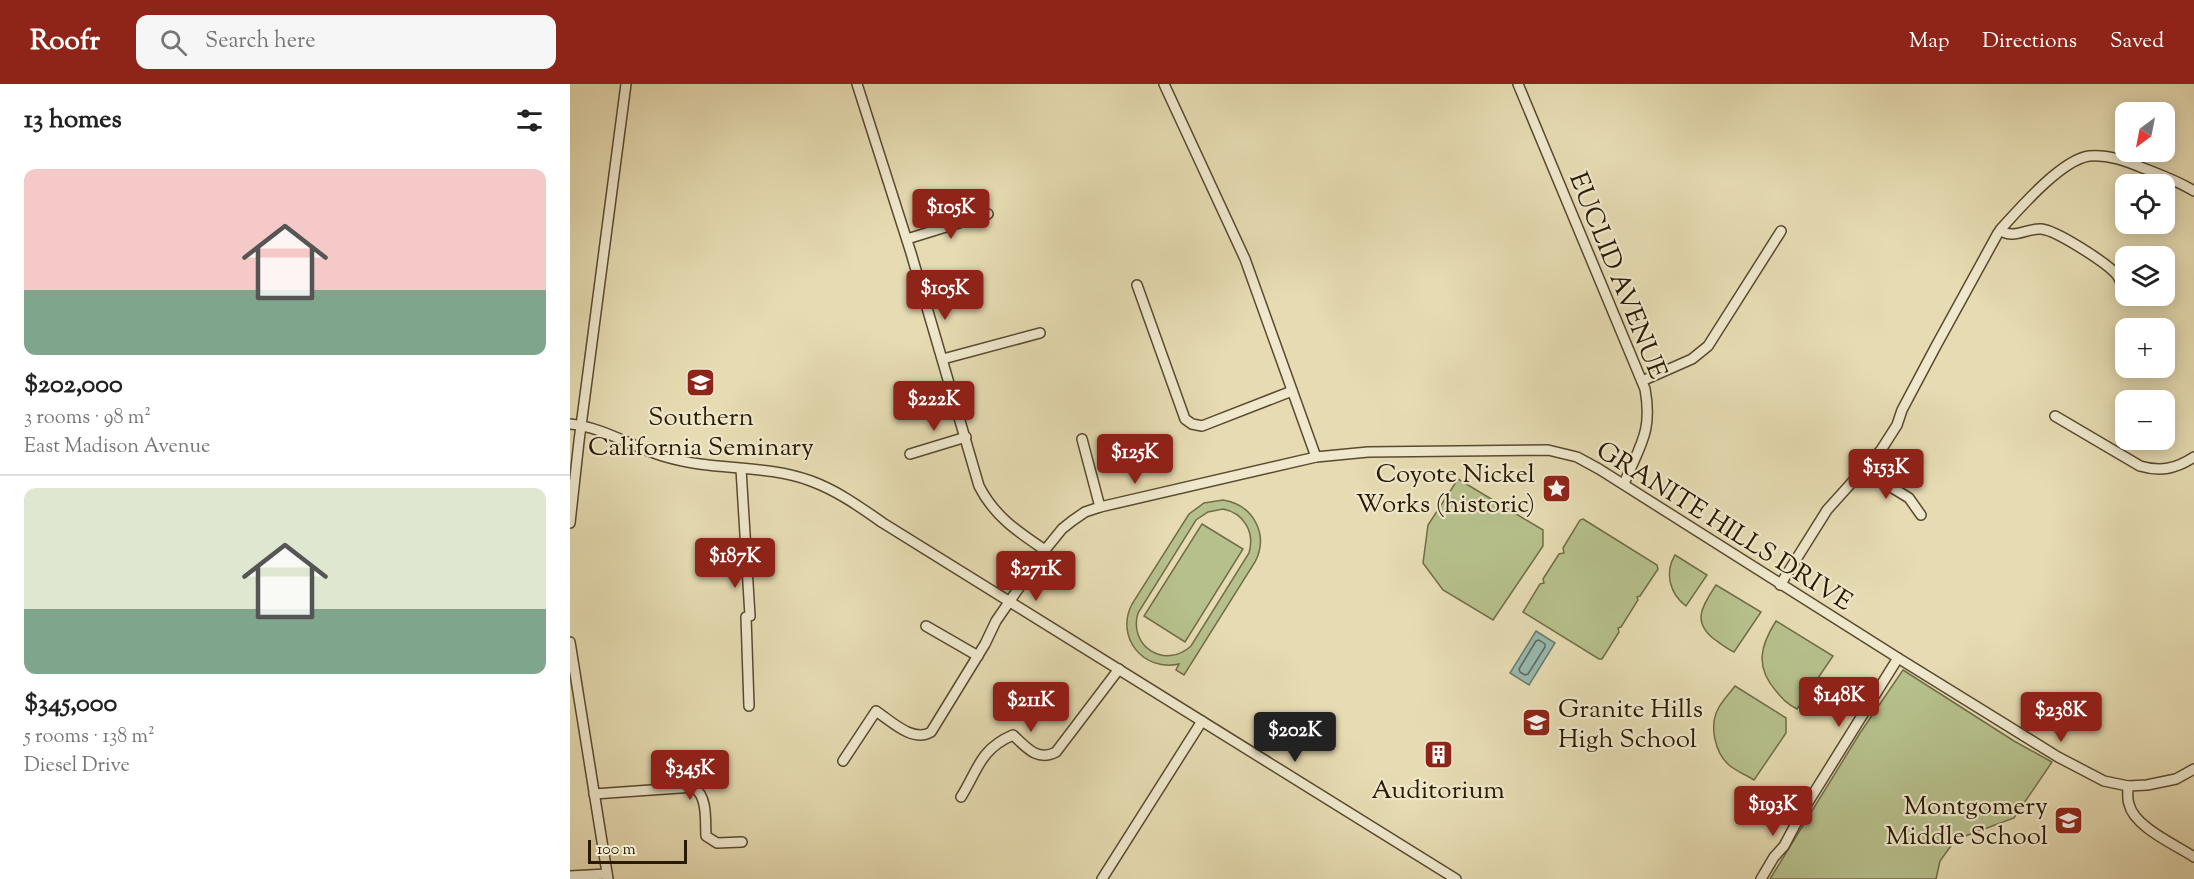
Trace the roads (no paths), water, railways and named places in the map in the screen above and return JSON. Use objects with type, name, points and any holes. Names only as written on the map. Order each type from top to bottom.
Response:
[{"type":"street","points":[[570,523],[626,84]]},
{"type":"street","points":[[857,84],[907,239],[979,486],[987,500],[1012,528],[1045,550]]},
{"type":"street","points":[[1164,84],[1245,259],[1316,458]]},
{"type":"street","name":"EUCLID AVENUE","points":[[1518,84],[1642,381],[1647,406],[1646,432],[1640,451],[1624,484]]},
{"type":"street","points":[[1780,585],[1827,510],[1881,450],[1897,425],[1902,410],[1999,231],[2039,189],[2067,166],[2087,157],[2103,156],[2128,162],[2181,183],[2194,191]]},
{"type":"street","points":[[907,239],[988,214]]},
{"type":"street","points":[[1999,231],[2010,234],[2035,229],[2053,233],[2104,262],[2115,272]]},
{"type":"street","points":[[1642,381],[1692,359],[1708,346],[1781,231]]},
{"type":"street","points":[[1137,285],[1185,419],[1189,423],[1202,426],[1292,391]]},
{"type":"street","points":[[943,359],[1040,333]]},
{"type":"street","points":[[2055,417],[2129,460],[2152,470],[2167,470],[2194,457]]},
{"type":"street","points":[[570,424],[665,457],[707,466],[764,471],[810,480],[844,496],[883,523],[1456,879]]},
{"type":"street","points":[[910,454],[966,437]]},
{"type":"street","points":[[1082,439],[1100,507]]},
{"type":"street","name":"GRANITE HILLS DRIVE","points":[[843,761],[876,711],[914,735],[924,736],[931,732],[1010,601],[1045,550],[1062,529],[1085,512],[1316,458],[1368,452],[1548,450],[1584,460],[1780,585],[2058,757],[2104,781],[2128,786],[2157,784],[2176,779],[2194,770]]},
{"type":"street","points":[[741,469],[750,616],[746,617],[749,706]]},
{"type":"street","points":[[1863,470],[1909,498],[1921,515]]},
{"type":"street","points":[[926,626],[978,656]]},
{"type":"street","points":[[570,642],[608,877],[570,876]]},
{"type":"street","points":[[1761,879],[1774,857],[1784,846],[1802,812],[1898,658]]},
{"type":"street","points":[[961,797],[973,778],[980,759],[999,741],[1013,735],[1036,754],[1044,756],[1056,752],[1119,669]]},
{"type":"street","points":[[1102,879],[1202,721]]},
{"type":"street","points":[[2128,786],[2129,804],[2138,820],[2147,828],[2194,856]]},
{"type":"street","points":[[594,794],[694,787],[704,800],[706,836],[717,843],[742,842]]},
{"type":"water","points":[[1536,631],[1555,643],[1529,685],[1510,673]]},
{"type":"place","name":"Southern California Seminary","points":[[701,382]]},
{"type":"place","name":"Coyote Nickel Works (historic)","points":[[1556,488]]},
{"type":"place","name":"Granite Hills High School","points":[[1537,723]]},
{"type":"place","name":"Auditorium","points":[[1438,755]]},
{"type":"place","name":"Montgomery Middle School","points":[[2069,820]]}]
